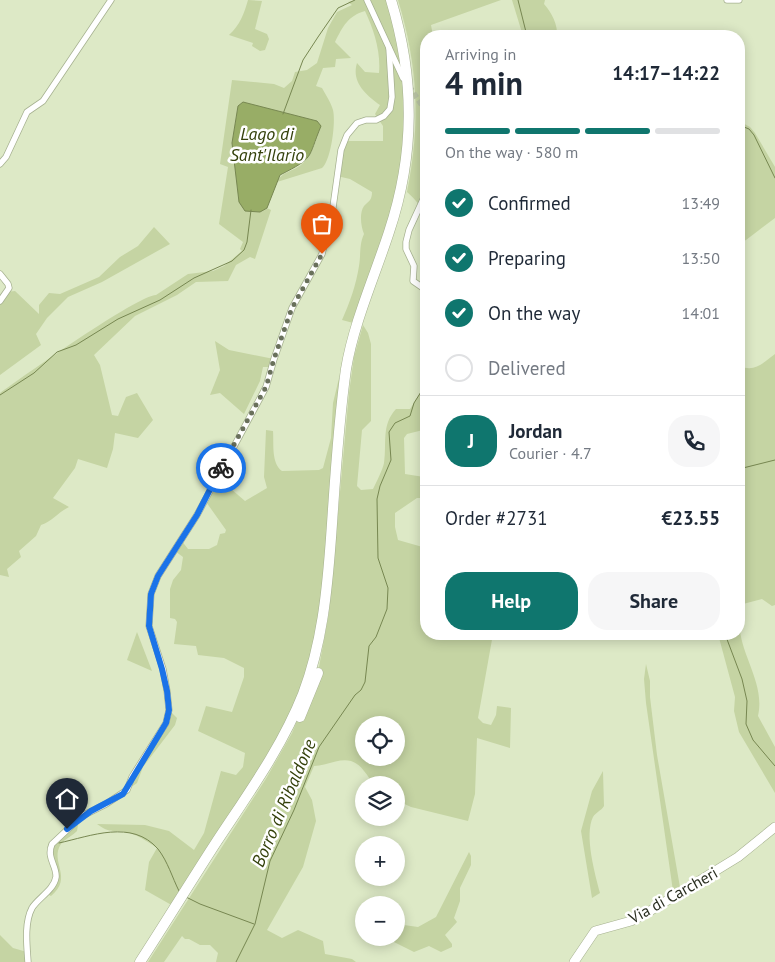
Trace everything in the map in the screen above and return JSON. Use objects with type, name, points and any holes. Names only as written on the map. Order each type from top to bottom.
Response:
[{"type":"highway","points":[[140,962],[251,790],[284,734],[302,697],[315,656],[325,603],[337,454],[348,357],[362,309],[399,200],[407,151],[409,79],[392,0]]},
{"type":"highway","points":[[148,962],[279,756],[306,705],[319,667],[329,613],[354,357],[367,310],[404,202],[414,152],[416,115],[414,69],[409,38],[398,0]]},
{"type":"street","points":[[0,164],[6,156],[27,112],[43,101],[111,0]]},
{"type":"street","points":[[367,0],[403,78]]},
{"type":"street","points":[[727,0],[739,0]]},
{"type":"street","points":[[28,962],[27,928],[31,910],[53,885],[55,880],[54,870],[50,862],[52,844],[82,816],[123,794],[166,723],[169,710],[167,691],[149,626],[151,594],[158,576],[197,515],[266,387],[292,308],[322,254],[333,207],[341,150],[347,135],[358,123],[366,120],[376,120],[384,116],[390,109],[392,98],[388,48]]},
{"type":"street","points":[[420,206],[409,230],[406,249],[414,266],[413,281],[420,286]]},
{"type":"street","points":[[0,274],[9,288],[0,301]]},
{"type":"street","name":"Via di Carcheri","points":[[574,962],[595,931],[631,922],[645,914],[738,857],[775,827]]},
{"type":"shaded area","points":[[248,0],[262,1],[255,29],[267,34],[269,39],[265,50],[260,51],[252,46],[253,43],[229,35],[241,19]]},
{"type":"shaded area","points":[[356,0],[391,0],[406,59],[403,177],[357,324],[342,320],[348,307],[360,262],[364,234],[361,224],[361,212],[371,199],[372,192],[350,179],[337,176],[344,141],[383,141],[383,126],[375,114],[380,105],[365,92],[356,76],[357,63],[365,72],[379,73],[376,41],[365,11],[347,22],[335,42],[351,58],[336,59],[335,67],[323,68],[316,86],[322,88],[331,105],[334,116],[330,150],[322,168],[277,182],[279,178],[299,167],[306,160],[314,146],[321,126],[317,121],[243,102],[238,106],[232,143],[237,175],[260,212],[267,208],[271,210],[255,259],[250,257],[236,265],[228,281],[196,282],[177,295],[135,316],[94,355],[100,365],[112,415],[118,416],[126,397],[137,393],[153,420],[138,438],[115,433],[113,449],[107,468],[78,459],[75,468],[53,498],[69,507],[41,525],[36,536],[19,551],[21,557],[7,569],[9,577],[0,575],[0,393],[127,308],[156,295],[188,274],[213,271],[224,266],[242,251],[240,249],[243,242],[219,224],[228,167],[220,164],[232,80],[274,84],[284,88],[292,81],[295,72],[307,70],[317,63],[328,28],[337,12],[352,5],[348,2]]},
{"type":"shaded area","points":[[398,0],[501,0],[431,25],[432,30],[420,30],[420,206],[407,192],[416,119],[413,72],[405,24]]},
{"type":"shaded area","points":[[512,0],[545,0],[544,4],[552,15],[557,30],[521,30]]},
{"type":"shaded area","points":[[745,124],[755,133],[775,167],[775,218],[746,240]]},
{"type":"shaded area","points":[[154,227],[170,244],[102,282],[68,297],[47,318],[36,334],[41,345],[0,375],[0,301],[6,292],[15,291],[39,314],[39,305],[49,293],[60,294],[99,277],[120,257],[138,246]]},
{"type":"shaded area","points":[[363,325],[368,333],[371,344],[371,421],[362,430],[357,486],[361,490],[373,489],[384,463],[386,428],[391,415],[396,409],[410,409],[420,393],[420,431],[407,434],[404,438],[405,474],[420,476],[420,498],[417,498],[395,513],[395,527],[398,540],[420,546],[420,640],[492,640],[478,718],[483,723],[491,725],[496,715],[497,706],[511,708],[510,748],[477,738],[475,794],[468,821],[405,804],[405,776],[368,776],[359,766],[405,766],[405,716],[355,716],[355,763],[347,760],[314,766],[305,787],[312,800],[316,821],[303,867],[267,930],[282,938],[298,930],[323,941],[325,954],[352,959],[356,962],[216,962],[218,953],[210,945],[200,945],[182,936],[164,962],[148,962],[267,777],[292,733],[319,667],[329,613],[349,393],[354,357]]},
{"type":"shaded area","points":[[215,341],[229,350],[274,359],[271,367],[263,367],[260,381],[244,414],[220,393],[210,395],[220,370]]},
{"type":"shaded area","points":[[775,354],[775,605],[772,606],[762,599],[745,603],[745,368],[755,367]]},
{"type":"shaded area","points":[[345,376],[326,594],[302,697],[175,907],[145,890],[149,862],[157,848],[133,834],[110,831],[97,824],[145,825],[169,831],[194,850],[204,833],[221,771],[236,775],[243,767],[245,753],[198,731],[206,706],[232,712],[244,677],[244,668],[224,658],[198,655],[196,646],[174,644],[177,622],[175,619],[170,618],[170,589],[173,580],[181,570],[183,557],[175,551],[181,540],[188,549],[209,549],[217,545],[220,534],[225,533],[226,530],[204,499],[216,476],[245,501],[267,488],[264,477],[266,430],[273,431],[276,463],[282,471],[319,470],[323,468],[331,438],[333,403],[339,378]]},
{"type":"shaded area","points":[[137,632],[152,671],[127,660]]},
{"type":"shaded area","points":[[720,640],[742,640],[757,687],[759,701],[758,716],[775,747],[775,793],[739,732],[734,711],[735,697]]},
{"type":"shaded area","points":[[646,664],[650,681],[650,697],[657,755],[681,893],[674,898],[646,703],[644,679]]},
{"type":"shaded area","points":[[169,710],[177,718],[175,725],[143,767],[137,783],[127,790],[166,723]]},
{"type":"shaded area","points":[[603,771],[604,806],[593,817],[590,834],[591,855],[600,893],[592,898],[581,831],[592,791]]},
{"type":"shaded area","points":[[75,822],[78,825],[77,831],[61,844],[58,851],[61,882],[58,889],[51,896],[45,893],[55,879],[51,847]]},
{"type":"shaded area","points":[[469,852],[471,865],[460,888],[460,901],[454,918],[457,922],[445,935],[452,944],[452,947],[441,952],[429,946],[414,952],[402,946],[405,946],[405,925],[418,927],[436,917]]},
{"type":"shaded area","points":[[0,935],[13,948],[27,952],[28,962],[0,962]]},
{"type":"water","name":"Lago di Sant'Ilario","points":[[243,102],[317,121],[321,126],[311,152],[305,161],[280,175],[267,208],[260,212],[245,211],[239,202],[232,143],[238,106]]},
{"type":"waterway","points":[[283,114],[303,60],[338,8],[355,0]]},
{"type":"waterway","points":[[518,0],[526,30]]},
{"type":"waterway","points":[[745,127],[754,135],[775,178]]},
{"type":"waterway","points":[[0,395],[34,373],[57,352],[76,345],[118,319],[160,300],[194,278],[232,261],[244,250],[247,242],[251,210]]},
{"type":"waterway","name":"Borro di Ribaldone","points":[[236,962],[255,924],[270,861],[294,810],[319,747],[365,682],[369,646],[376,637],[387,609],[388,588],[378,558],[377,499],[380,486],[391,460],[389,432],[395,423],[410,416],[414,403],[420,394]]},
{"type":"waterway","points":[[745,468],[775,460]]},
{"type":"waterway","points":[[727,640],[742,679],[747,701],[746,724],[753,740],[775,766]]},
{"type":"waterway","points":[[59,843],[111,832],[136,834],[148,840],[158,849],[179,891]]},
{"type":"waterway","points":[[186,897],[254,924]]},
{"type":"tunnel","points":[[409,86],[420,102]]},
{"type":"way so far","points":[[221,468],[266,387],[292,308],[322,254]]},
{"type":"route","points":[[67,829],[82,816],[123,794],[166,723],[169,710],[167,691],[149,626],[148,611],[151,594],[158,576],[197,515],[221,468]]}]
